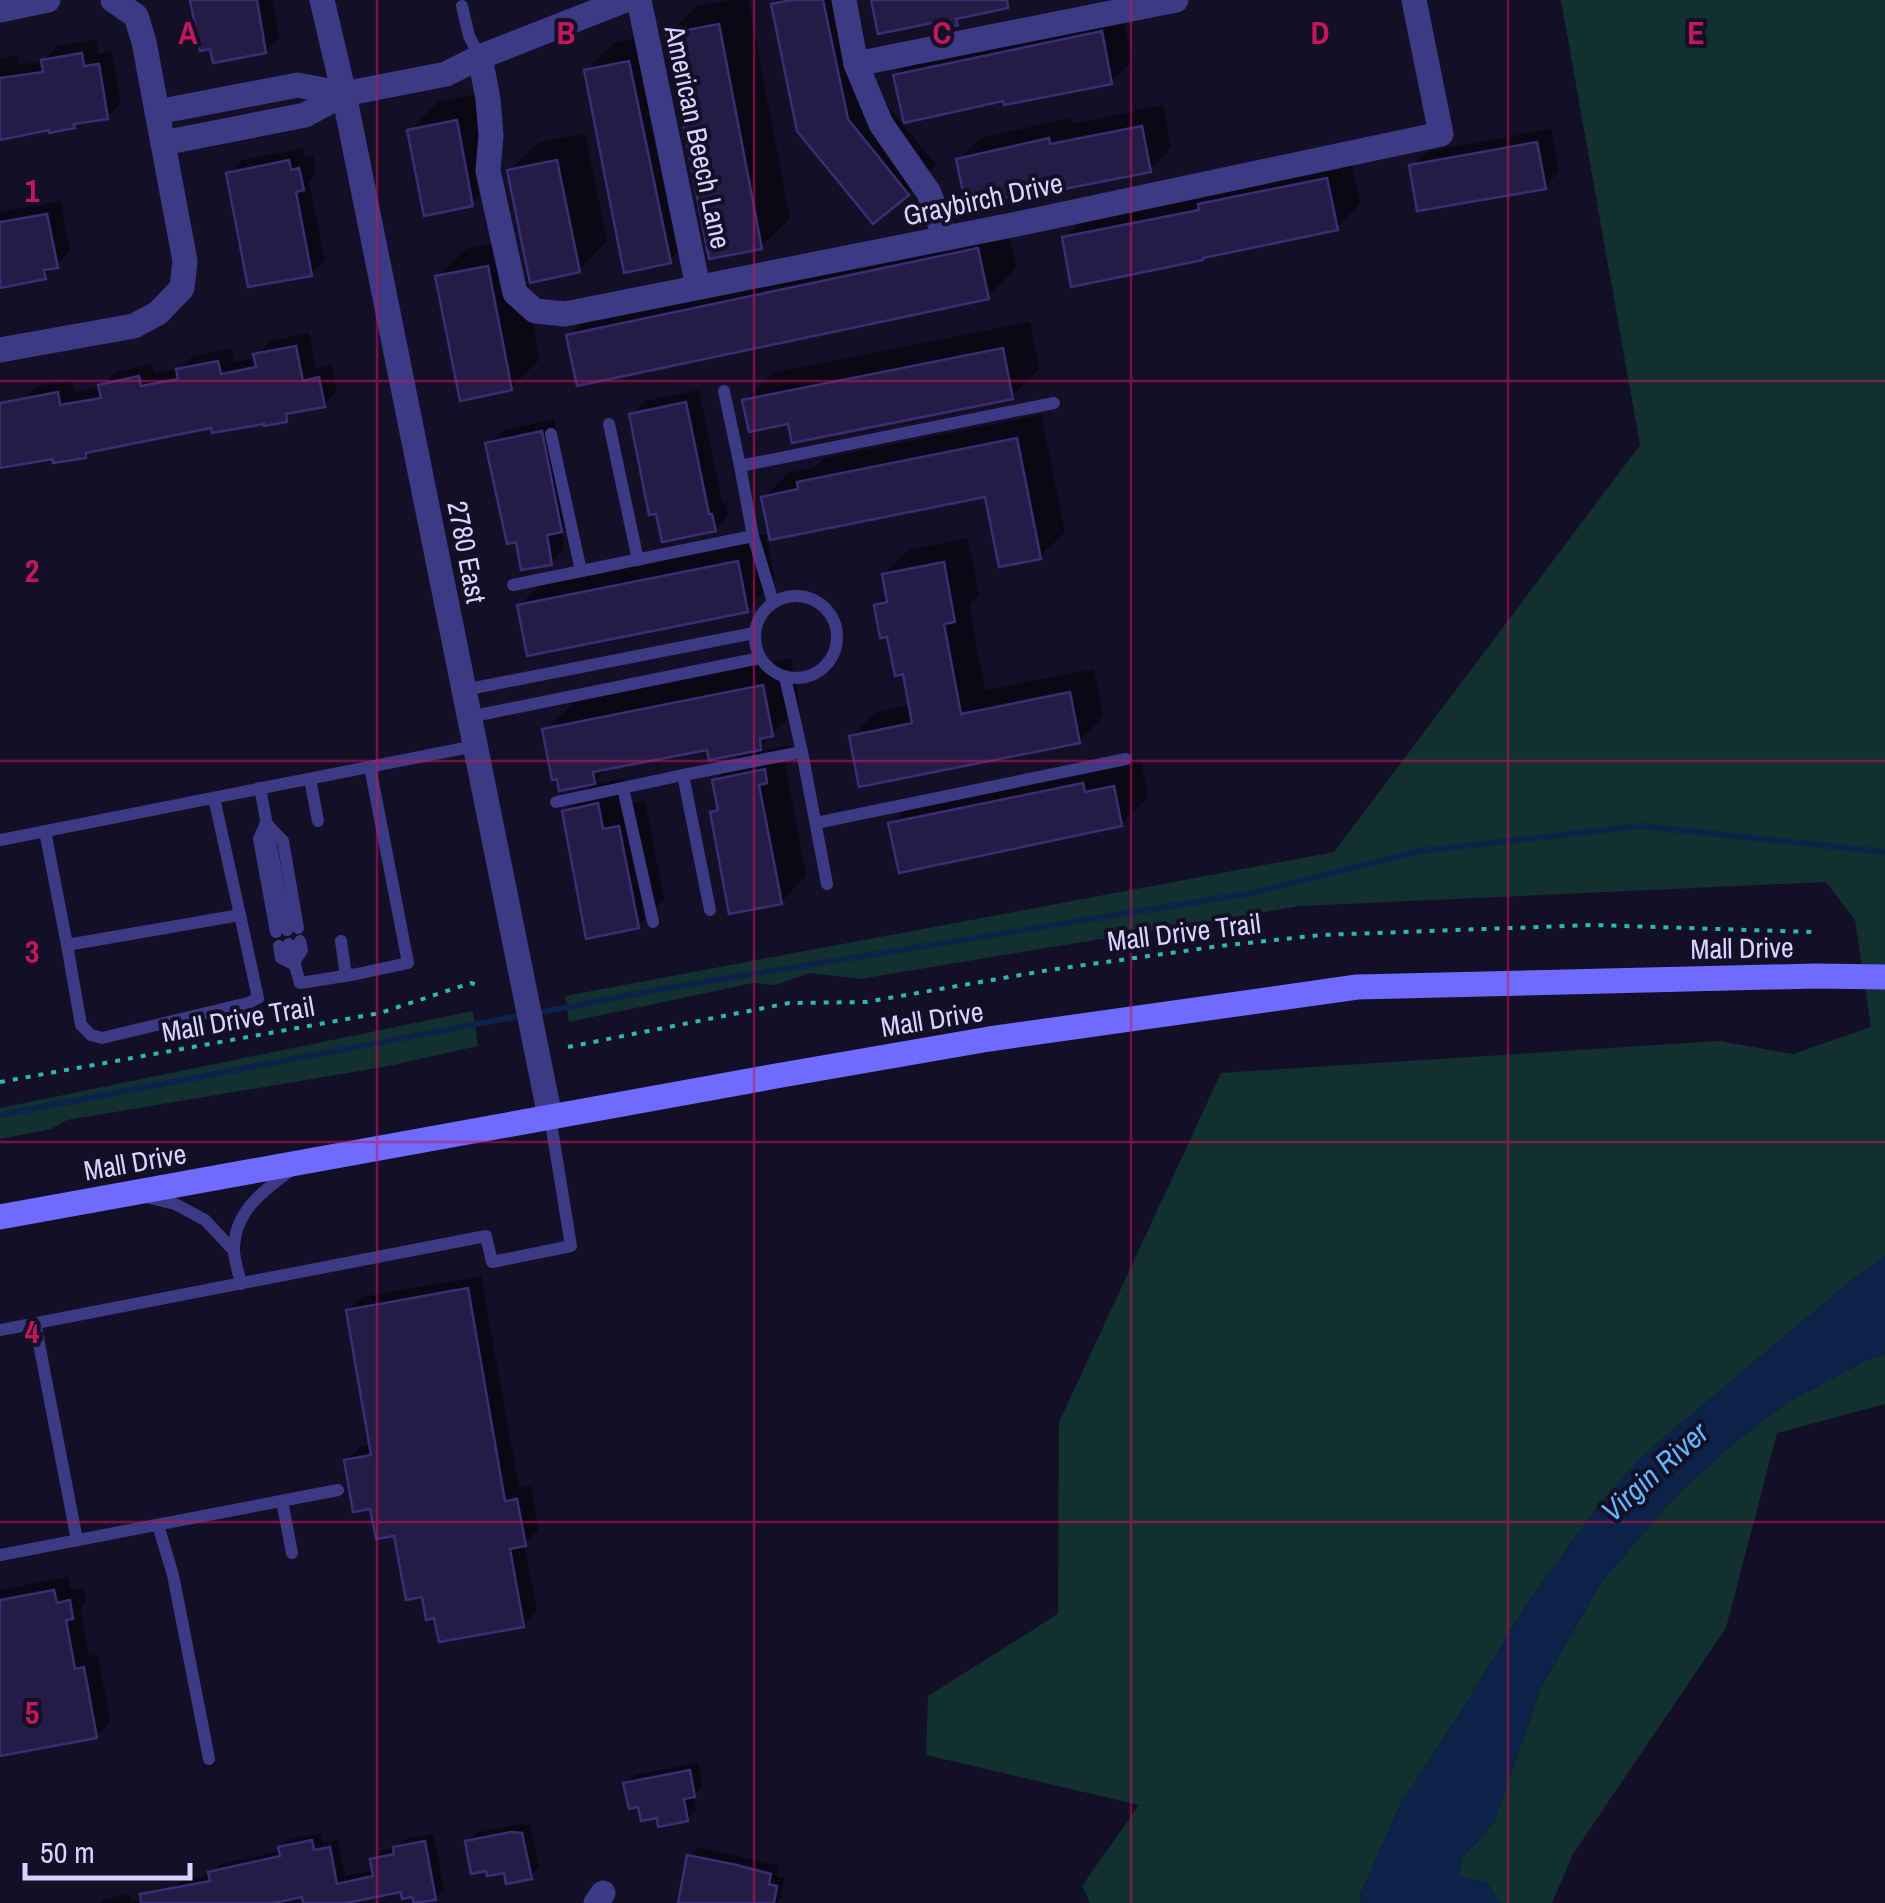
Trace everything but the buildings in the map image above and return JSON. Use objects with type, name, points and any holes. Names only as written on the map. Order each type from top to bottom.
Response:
[{"type":"main road","name":"Mall Drive","points":[[0,1216],[989,1039],[1357,987],[1885,977]]},
{"type":"street","points":[[0,10],[48,0]]},
{"type":"street","points":[[0,350],[134,326],[158,314],[182,288],[185,261],[144,42],[136,16],[112,0]]},
{"type":"street","name":"2780 East","points":[[322,0],[550,1117]]},
{"type":"street","points":[[163,143],[305,115],[344,94],[446,74],[626,0]]},
{"type":"street","name":"American Beech Lane","points":[[639,0],[698,287]]},
{"type":"street","points":[[844,0],[856,64],[881,124],[930,193],[945,238]]},
{"type":"street","points":[[856,64],[1176,0]]},
{"type":"street","name":"Graybirch Drive","points":[[480,57],[488,100],[488,170],[515,293],[535,310],[565,314],[1441,134],[1414,0]]},
{"type":"street","points":[[157,112],[298,85],[344,94]]},
{"type":"lane","points":[[462,6],[469,36],[480,57]]},
{"type":"lane","points":[[724,391],[753,536],[773,602]]},
{"type":"lane","points":[[740,466],[1054,403]]},
{"type":"lane","points":[[609,424],[638,560]]},
{"type":"lane","points":[[551,434],[581,571]]},
{"type":"lane","points":[[513,584],[753,536]]},
{"type":"lane","points":[[799,596],[824,606],[837,630],[837,644],[824,668],[799,678],[785,677],[766,667],[755,646],[754,633],[757,621],[773,602],[799,596]]},
{"type":"lane","points":[[464,690],[754,633]]},
{"type":"lane","points":[[469,717],[760,658]]},
{"type":"lane","points":[[785,677],[827,884]]},
{"type":"lane","points":[[0,840],[475,746]]},
{"type":"lane","points":[[556,802],[802,752]]},
{"type":"lane","points":[[816,823],[1126,759]]},
{"type":"lane","points":[[260,788],[266,823],[259,839],[300,983],[346,976],[408,963],[370,767]]},
{"type":"lane","points":[[683,776],[710,910]]},
{"type":"lane","points":[[310,779],[318,821]]},
{"type":"lane","points":[[623,788],[652,922]]},
{"type":"lane","points":[[45,831],[82,1025],[91,1035],[102,1038],[258,998],[214,798]]},
{"type":"lane","points":[[266,823],[283,840],[288,937]]},
{"type":"lane","points":[[67,945],[240,915]]},
{"type":"lane","points":[[341,941],[346,976]]},
{"type":"lane","points":[[0,1330],[486,1236],[492,1262],[571,1246],[550,1117]]},
{"type":"lane","points":[[241,1284],[234,1251],[241,1217],[259,1194],[303,1162]]},
{"type":"lane","points":[[130,1193],[175,1204],[206,1220],[234,1251]]},
{"type":"lane","points":[[35,1323],[78,1540]]},
{"type":"lane","points":[[0,1555],[338,1490]]},
{"type":"lane","points":[[282,1501],[292,1553]]},
{"type":"lane","points":[[158,1525],[173,1575],[209,1759]]},
{"type":"path","name":"Mall Drive Trail","points":[[568,1047],[788,1002],[866,1002],[1068,968],[1321,936],[1592,925],[1812,932]]},
{"type":"path","name":"Mall Drive Trail","points":[[0,1082],[380,1013],[471,983],[480,986]]},
{"type":"green space","points":[[1561,0],[1885,0],[1885,1256],[1641,1457],[1593,1513],[1526,1605],[1400,1805],[1360,1895],[1361,1903],[1090,1903],[1082,1886],[1139,1805],[926,1755],[928,1696],[1058,1614],[1059,1422],[1221,1073],[1719,1041],[1793,1054],[1871,1027],[1855,920],[1826,882],[1300,906],[860,979],[810,973],[775,985],[753,983],[569,1022],[565,996],[1334,852],[1640,445]]},
{"type":"green space","points":[[473,1011],[478,1046],[389,1066],[67,1120],[51,1129],[0,1139],[0,1108]]},
{"type":"green space","points":[[1885,1354],[1885,1404],[1777,1433],[1726,1628],[1573,1854],[1552,1903],[1500,1903],[1487,1883],[1458,1877],[1462,1858],[1494,1823],[1541,1687],[1602,1581],[1672,1500],[1729,1447],[1786,1403]]},
{"type":"water","name":"Virgin River","points":[[1885,1256],[1885,1354],[1786,1403],[1729,1447],[1672,1500],[1602,1581],[1541,1687],[1494,1823],[1462,1858],[1458,1876],[1487,1883],[1500,1903],[1361,1903],[1360,1895],[1400,1805],[1526,1605],[1593,1513],[1641,1457]]},
{"type":"waterway","points":[[537,1013],[667,988],[1252,893],[1421,851],[1641,826],[1885,852]]},
{"type":"waterway","points":[[0,1115],[524,1015]]}]
